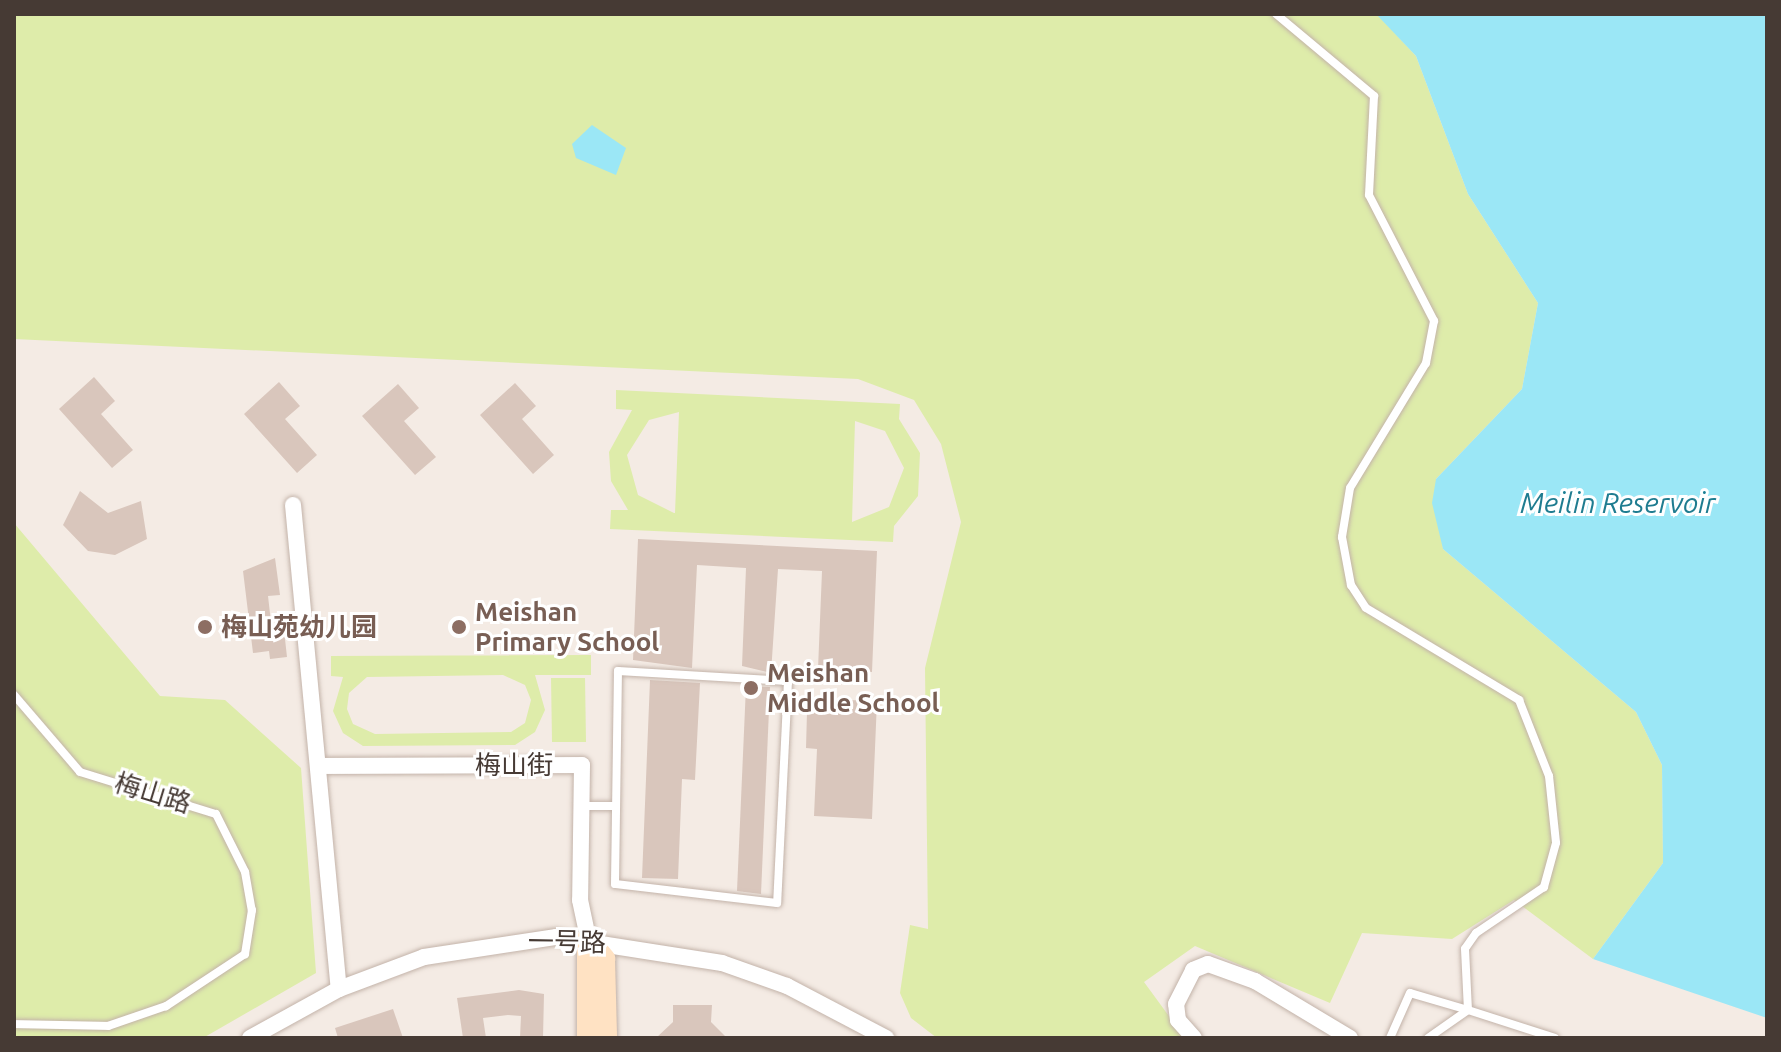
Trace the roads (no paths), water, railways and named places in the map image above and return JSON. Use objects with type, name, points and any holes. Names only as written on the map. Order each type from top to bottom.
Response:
[{"type":"street","points":[[293,505],[339,989]]},
{"type":"street","name":"梅山街","points":[[319,766],[582,765],[580,900],[588,939]]},
{"type":"street","points":[[588,939],[588,1038]]},
{"type":"street","points":[[588,939],[604,959],[606,1038]]},
{"type":"street","name":"一号路","points":[[261,1035],[339,989],[424,957],[485,945],[588,939],[722,963],[787,986],[886,1038]]},
{"type":"street","points":[[1194,1038],[1178,1020],[1176,1004],[1193,970],[1208,964],[1255,981],[1350,1038]]},
{"type":"lane","points":[[1276,14],[1374,96],[1369,195],[1434,321],[1426,363],[1350,488],[1342,537],[1351,585],[1366,608],[1519,700],[1549,776],[1552,868],[1544,887],[1476,933],[1465,949],[1468,1010]]},
{"type":"lane","points":[[618,671],[788,681],[777,903],[615,884],[616,806],[618,671]]},
{"type":"lane","name":"梅山路","points":[[14,695],[80,772],[216,814],[245,872],[252,910],[245,954],[166,1006],[108,1026],[14,1024]]},
{"type":"lane","points":[[581,806],[616,806]]},
{"type":"lane","points":[[1390,1038],[1410,993],[1555,1038]]},
{"type":"lane","points":[[1428,1038],[1468,1010]]},
{"type":"water","name":"Meilin Reservoir","points":[[1376,14],[1767,14],[1767,1018],[1593,959],[1663,863],[1662,765],[1636,712],[1443,549],[1432,503],[1436,479],[1522,389],[1538,303],[1468,194],[1416,56]]},
{"type":"water","points":[[592,125],[626,148],[616,175],[576,158],[572,144]]},
{"type":"place","name":"梅山苑幼儿园","points":[[205,627]]},
{"type":"place","name":"Meishan Primary School","points":[[459,627]]},
{"type":"place","name":"Meishan Middle School","points":[[751,688]]}]
